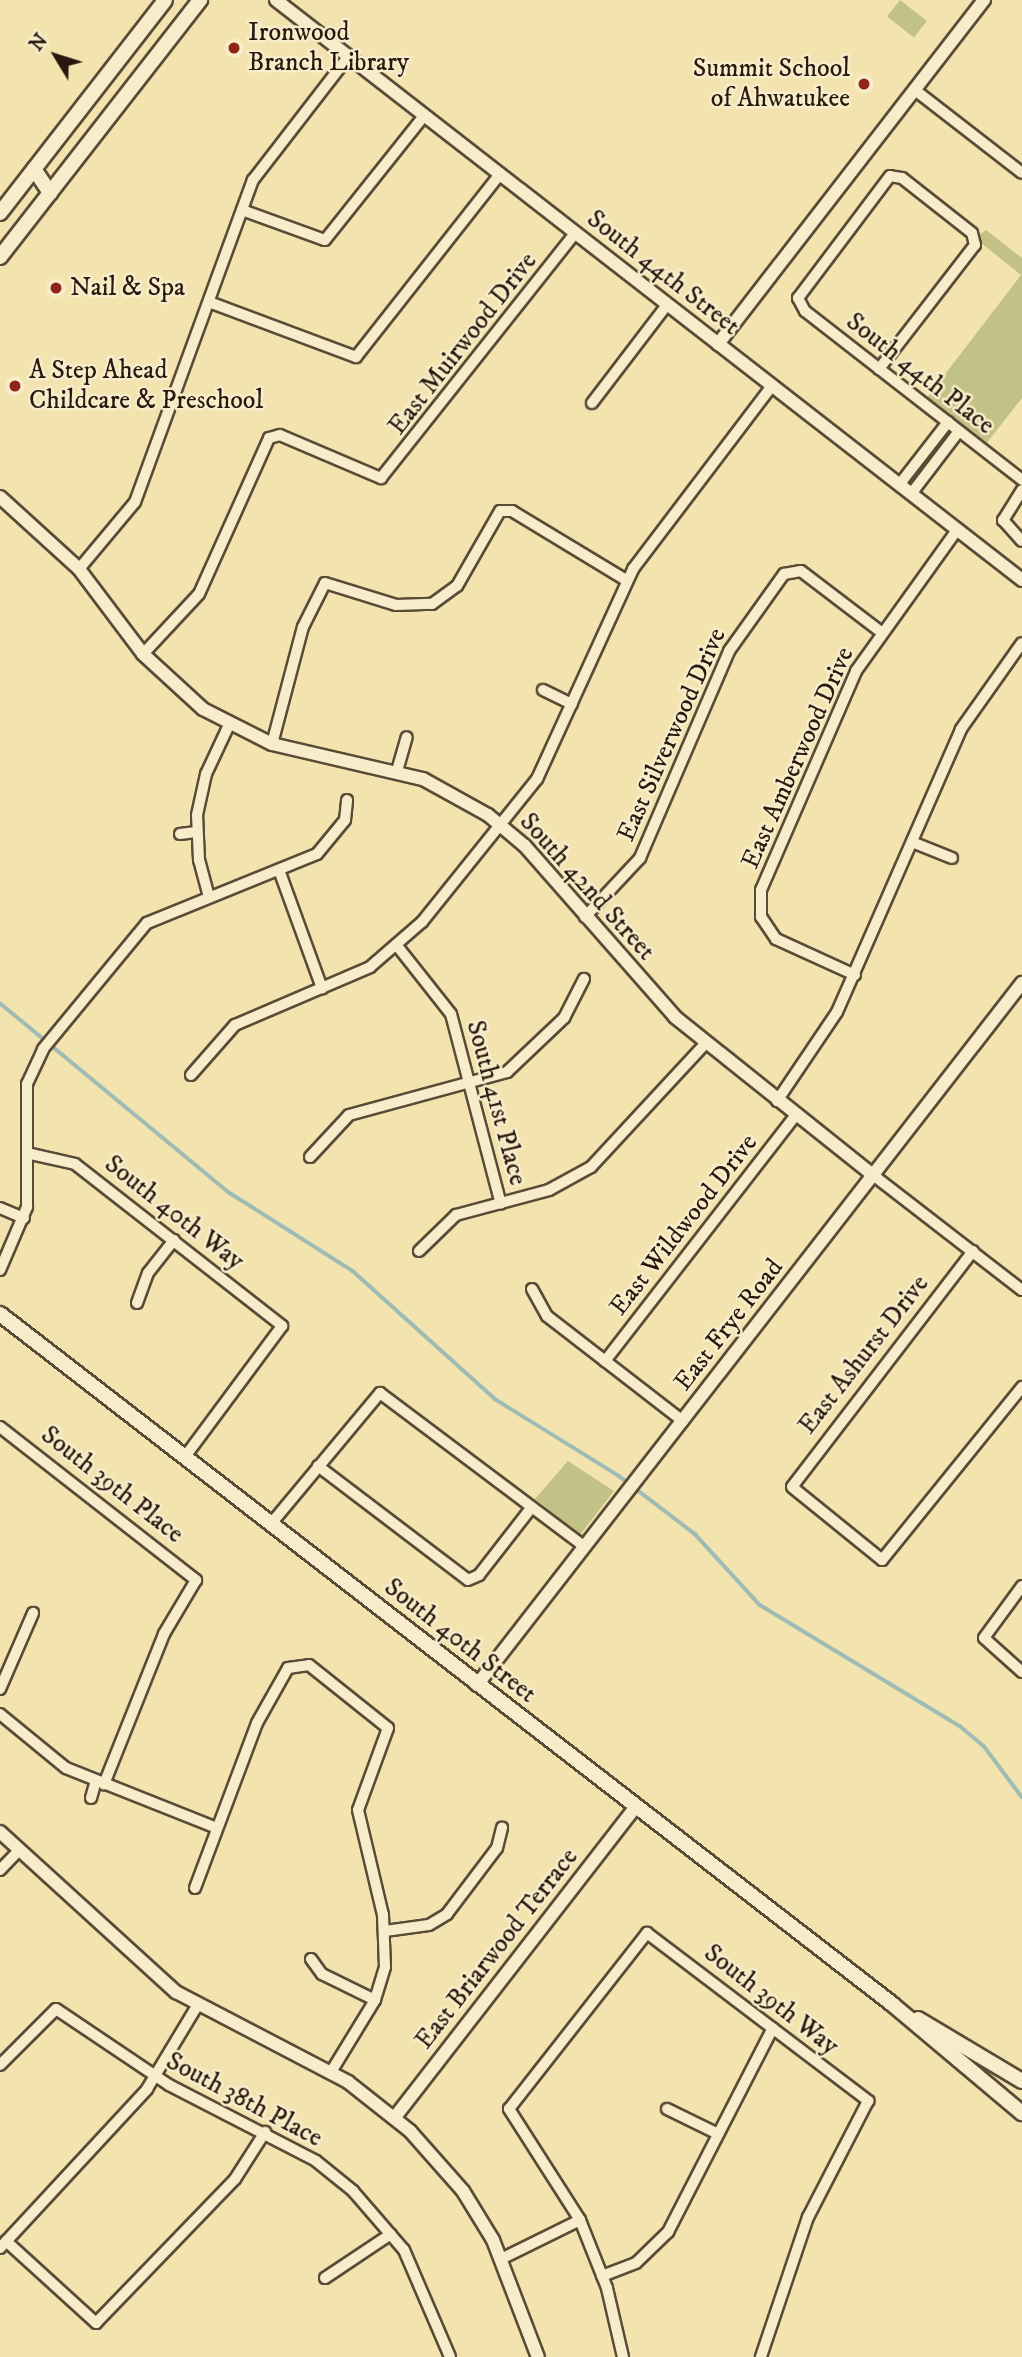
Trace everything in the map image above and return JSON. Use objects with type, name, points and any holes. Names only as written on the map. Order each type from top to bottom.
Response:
[{"type":"main road","points":[[0,213],[164,0]]},
{"type":"main road","points":[[0,257],[200,0]]},
{"type":"main road","points":[[34,169],[50,193]]},
{"type":"main road","name":"South 40th Street","points":[[0,1314],[635,1808],[892,2004],[1022,2113]]},
{"type":"main road","name":"South 40th Street","points":[[892,2004],[1022,2081]]},
{"type":"street","name":"South 44th Street","points":[[276,0],[1022,580]]},
{"type":"street","points":[[718,344],[984,0]]},
{"type":"street","points":[[79,569],[135,502],[242,210],[261,167],[348,57]]},
{"type":"street","points":[[915,90],[1022,173]]},
{"type":"street","points":[[242,210],[325,240],[424,116]]},
{"type":"street","points":[[209,302],[356,357],[499,175]]},
{"type":"street","name":"South 44th Place","points":[[879,369],[975,238],[902,178],[890,176],[798,298],[805,311],[879,369],[1022,480]]},
{"type":"street","name":"East Muirwood Drive","points":[[143,654],[199,594],[269,438],[280,435],[381,478],[575,233]]},
{"type":"street","points":[[592,403],[667,305]]},
{"type":"street","points":[[191,1075],[244,1019],[322,988],[398,947],[501,825],[537,779],[626,580],[772,386]]},
{"type":"street","points":[[899,485],[948,422]]},
{"type":"street","points":[[911,494],[959,431]]},
{"type":"street","points":[[925,452],[936,461]]},
{"type":"street","points":[[1022,490],[1003,520],[1022,541]]},
{"type":"street","name":"South 42nd Street","points":[[0,496],[79,569],[143,654],[186,697],[229,725],[272,744],[397,771],[459,796],[501,825],[705,1044],[1021,1288]]},
{"type":"street","points":[[272,744],[303,627],[325,583],[396,605],[432,604],[457,586],[500,511],[512,511],[626,580]]},
{"type":"street","name":"East Amberwood Drive","points":[[855,975],[776,939],[759,903],[835,713],[881,632],[957,530]]},
{"type":"street","name":"East Silverwood Drive","points":[[585,917],[640,858],[729,651],[792,568],[881,632]]},
{"type":"street","points":[[777,1101],[816,1047],[855,975],[961,729],[1022,643]]},
{"type":"street","points":[[542,690],[572,704]]},
{"type":"street","points":[[209,897],[196,832],[206,774],[229,725]]},
{"type":"street","points":[[397,771],[407,737]]},
{"type":"street","points":[[0,1270],[24,1218],[31,1154],[28,1075],[43,1049],[136,932],[163,913],[279,870],[328,843],[345,820],[347,800]]},
{"type":"street","points":[[180,834],[196,832]]},
{"type":"street","points":[[912,842],[952,858]]},
{"type":"street","points":[[279,870],[322,988]]},
{"type":"street","name":"South 41st Place","points":[[398,947],[451,1014],[501,1204]]},
{"type":"street","points":[[310,1157],[349,1115],[470,1083],[524,1061],[570,1009],[584,979]]},
{"type":"street","name":"East Frye Road","points":[[477,1685],[873,1175],[1020,991]]},
{"type":"street","points":[[419,1251],[442,1223],[549,1190],[609,1153],[705,1044]]},
{"type":"street","name":"East Wildwood Drive","points":[[605,1361],[796,1115]]},
{"type":"street","name":"South 40th Way","points":[[31,1154],[75,1164],[282,1326],[184,1458]]},
{"type":"street","points":[[0,1208],[24,1218]]},
{"type":"street","points":[[137,1303],[148,1273],[174,1240]]},
{"type":"street","name":"East Ashurst Drive","points":[[972,1251],[792,1487],[882,1560],[1022,1387]]},
{"type":"street","points":[[532,1289],[547,1316],[682,1421]]},
{"type":"street","points":[[270,1525],[380,1393],[585,1547]]},
{"type":"street","name":"South 39th Place","points":[[0,1427],[196,1580],[164,1634],[100,1782]]},
{"type":"street","points":[[318,1466],[468,1580],[479,1576],[532,1507]]},
{"type":"street","points":[[1022,1586],[984,1637],[1022,1672]]},
{"type":"street","points":[[0,1689],[33,1613]]},
{"type":"street","points":[[195,1888],[261,1713],[288,1668],[299,1663],[388,1728],[358,1810],[385,1931],[385,1967],[375,2000],[331,2073]]},
{"type":"street","points":[[0,1714],[66,1768],[217,1828]]},
{"type":"street","points":[[91,1798],[100,1782]]},
{"type":"street","name":"East Briarwood Terrace","points":[[395,2117],[635,1808]]},
{"type":"street","points":[[385,1931],[429,1925],[447,1914],[497,1849],[502,1828]]},
{"type":"street","points":[[0,1832],[144,1967],[197,2006],[331,2073],[395,2117],[457,2182],[503,2258],[538,2357]]},
{"type":"street","points":[[0,1870],[19,1850]]},
{"type":"street","name":"South 39th Way","points":[[580,2220],[509,2109],[646,1933],[868,2101],[808,2217],[761,2357]]},
{"type":"street","points":[[311,1959],[322,1974],[375,2000]]},
{"type":"street","points":[[197,2006],[155,2077],[3,2244],[96,2323],[235,2179],[265,2132]]},
{"type":"street","name":"South 38th Place","points":[[0,2065],[56,2009],[155,2077],[265,2132],[344,2183],[391,2234],[419,2276],[450,2357]]},
{"type":"street","points":[[602,2276],[636,2263],[668,2232],[714,2132],[773,2028]]},
{"type":"street","points":[[667,2109],[714,2132]]},
{"type":"street","points":[[503,2258],[580,2220],[602,2276],[623,2357]]},
{"type":"street","points":[[325,2278],[391,2234]]},
{"type":"shaded area","points":[[900,0],[927,21],[914,37],[887,17]]},
{"type":"shaded area","points":[[986,230],[1022,258],[1022,398],[982,449],[923,403],[1021,275],[975,238]]},
{"type":"shaded area","points":[[568,1461],[614,1491],[580,1535],[535,1499]]},
{"type":"waterway","points":[[0,1003],[230,1193],[353,1271],[495,1399],[619,1476],[695,1534],[760,1605],[960,1726],[984,1746],[1022,1797]]},
{"type":"place","name":"Ironwood Branch Library","points":[[234,48]]},
{"type":"place","name":"Summit School of Ahwatukee","points":[[864,84]]},
{"type":"place","name":"Nail & Spa","points":[[56,288]]},
{"type":"place","name":"A Step Ahead Childcare & Preschool","points":[[15,386]]}]
